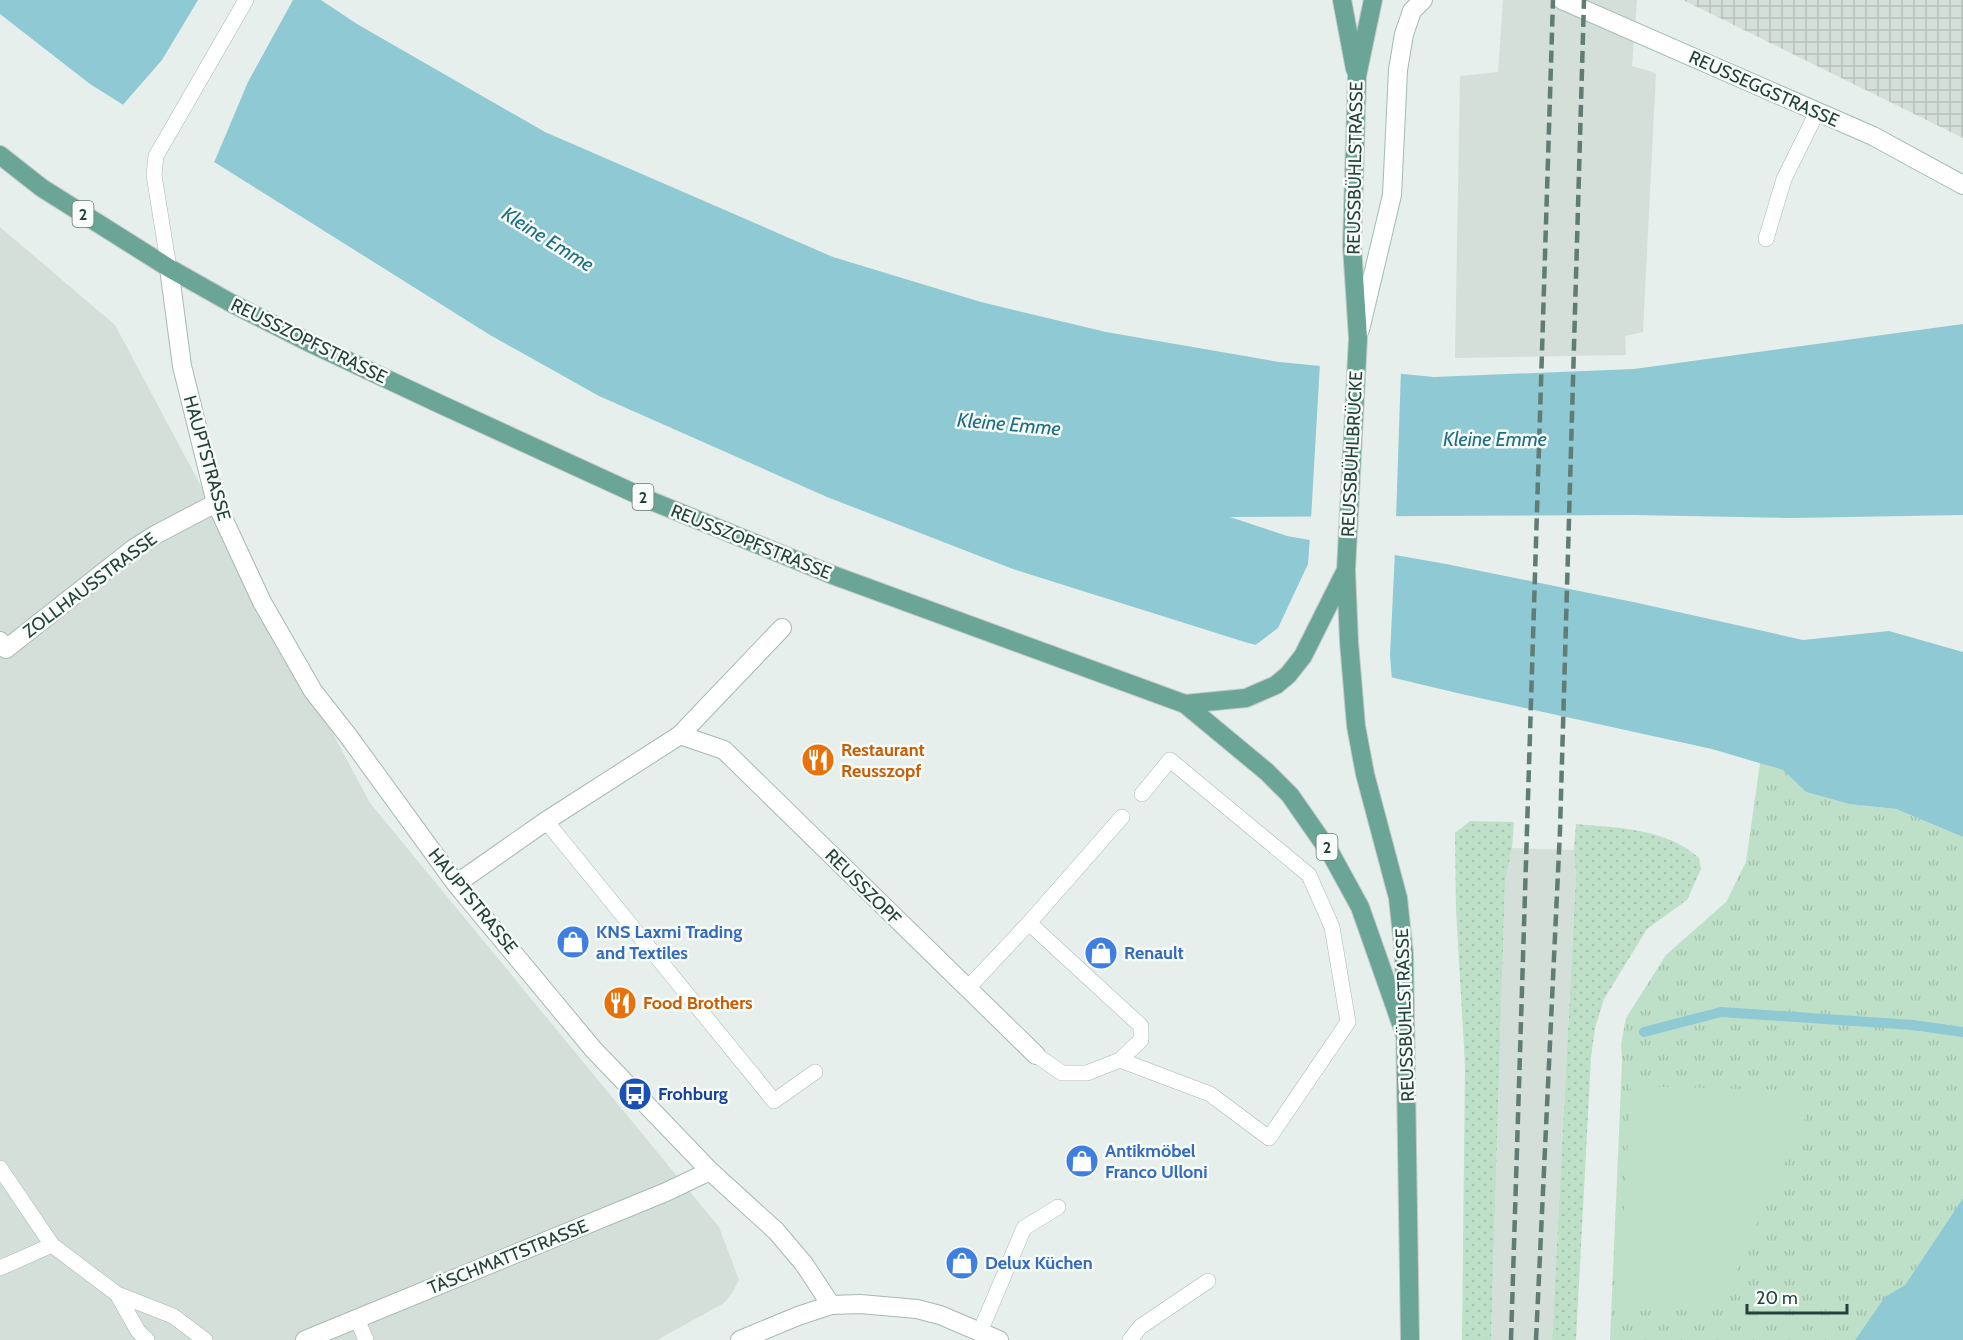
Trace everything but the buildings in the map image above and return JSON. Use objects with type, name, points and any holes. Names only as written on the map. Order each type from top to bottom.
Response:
[{"type":"main road","points":[[1342,0],[1357,76]]},
{"type":"main road","name":"REUSSBÜHLSTRASSE","points":[[1358,338],[1352,246],[1357,76],[1373,0]]},
{"type":"main road","name":"2","points":[[0,155],[42,188],[169,268]]},
{"type":"main road","name":"REUSSZOPFSTRASSE","points":[[169,268],[310,343],[649,500],[839,577],[1185,704],[1267,772],[1290,795],[1326,845],[1360,907],[1405,1035]]},
{"type":"main road","name":"REUSSBÜHLBRÜCKE","points":[[1352,697],[1346,570],[1358,338]]},
{"type":"main road","name":"REUSSBÜHLBRÜCKE","points":[[1276,685],[1288,675],[1303,656],[1346,570]]},
{"type":"main road","name":"REUSSZOPFSTRASSE","points":[[1185,704],[1246,698],[1276,685]]},
{"type":"main road","name":"REUSSBÜHLSTRASSE","points":[[1352,697],[1365,774],[1402,919],[1410,1340]]},
{"type":"street","points":[[1358,338],[1392,195],[1398,69],[1404,34],[1412,11],[1423,0]]},
{"type":"street","name":"REUSSEGGSTRASSE","points":[[1562,0],[1873,136],[1963,185]]},
{"type":"street","name":"HAUPTSTRASSE","points":[[169,268],[182,366],[216,503],[262,602],[313,691],[456,884],[593,1049],[710,1171],[776,1231],[804,1264],[831,1305]]},
{"type":"street","name":"ZOLLHAUSSTRASSE","points":[[2,648],[133,549],[216,503]]},
{"type":"street","points":[[456,884],[546,821],[680,735],[782,628]]},
{"type":"street","name":"REUSSZOPF","points":[[680,735],[724,750],[1036,1055]]},
{"type":"street","name":"TÄSCHMATTSTRASSE","points":[[305,1340],[666,1192],[710,1171]]},
{"type":"street","points":[[740,1340],[831,1305],[860,1304],[916,1309],[940,1315],[999,1340]]},
{"type":"lane","points":[[169,268],[154,175],[156,156],[246,0]]},
{"type":"lane","points":[[1766,239],[1784,179],[1817,112]]},
{"type":"lane","points":[[1120,1060],[1210,1094],[1269,1138],[1348,1022],[1332,927],[1309,875],[1170,760],[1142,794]]},
{"type":"lane","points":[[967,989],[1029,923],[1122,817]]},
{"type":"lane","points":[[546,821],[774,1101],[815,1072]]},
{"type":"lane","points":[[1029,923],[1141,1026],[1141,1040],[1120,1060],[1087,1073],[1062,1073],[1036,1055]]},
{"type":"lane","points":[[0,1168],[52,1245],[117,1294],[173,1316],[205,1340]]},
{"type":"lane","points":[[980,1332],[1024,1228],[1058,1207]]},
{"type":"lane","points":[[0,1268],[52,1245]]},
{"type":"lane","points":[[1130,1340],[1140,1327],[1208,1281]]},
{"type":"lane","points":[[117,1294],[138,1331],[147,1340]]},
{"type":"lane","points":[[357,1319],[366,1340]]},
{"type":"shaded area","points":[[1503,0],[1637,0],[1632,66],[1656,73],[1643,332],[1625,336],[1626,355],[1455,358],[1460,76],[1498,72]]},
{"type":"shaded area","points":[[1683,0],[1963,0],[1963,138]]},
{"type":"shaded area","points":[[0,227],[115,325],[370,803],[719,1227],[739,1280],[724,1303],[657,1340],[0,1340]]},
{"type":"shaded area","points":[[1512,848],[1574,850],[1576,875],[1552,1340],[1491,1340],[1505,882]]},
{"type":"green space","points":[[1760,763],[1783,770],[1806,792],[1849,804],[1896,809],[1963,837],[1963,1198],[1905,1285],[1885,1298],[1855,1340],[1610,1340],[1621,1044],[1626,1018],[1666,955],[1726,902],[1746,862]]},
{"type":"green space","points":[[1470,821],[1514,822],[1512,848],[1505,882],[1491,1340],[1462,1340],[1465,1065],[1456,909],[1455,833]]},
{"type":"green space","points":[[1576,824],[1656,835],[1686,848],[1699,858],[1701,869],[1687,900],[1647,929],[1604,999],[1595,1028],[1591,1058],[1576,1340],[1552,1340],[1576,875],[1574,850]]},
{"type":"green space","points":[[1631,1086],[1790,1090],[1811,1105],[1718,1309],[1618,1310]]},
{"type":"water","name":"Kleine Emme","points":[[0,0],[321,0],[357,24],[545,132],[833,257],[981,302],[1106,332],[1279,362],[1434,377],[1634,369],[1963,324],[1963,515],[1790,518],[1634,515],[1230,517],[1287,536],[1446,564],[1638,603],[1803,640],[1889,631],[1963,652],[1963,837],[1896,809],[1849,804],[1806,792],[1783,770],[1712,749],[1457,693],[1248,643],[1013,569],[827,497],[599,396],[490,335],[90,84],[0,14]]},
{"type":"water","points":[[1963,1198],[1963,1340],[1855,1340],[1885,1297],[1905,1285]]},
{"type":"pier","points":[[198,0],[293,0],[248,82],[213,165],[121,107],[162,60]]},
{"type":"pier","points":[[1320,363],[1401,370],[1396,519],[1311,519]]},
{"type":"pier","points":[[1310,537],[1395,552],[1390,655],[1392,680],[1253,647],[1278,628],[1308,564]]},
{"type":"waterway","points":[[1644,1032],[1721,1012],[1913,1025],[1963,1032]]},
{"type":"railway","points":[[1511,1340],[1553,0]]},
{"type":"railway","points":[[1536,1340],[1560,830],[1584,0]]},
{"type":"place","name":"Restaurant Reusszopf","points":[[818,760]]},
{"type":"place","name":"KNS Laxmi Trading and Textiles","points":[[573,942]]},
{"type":"place","name":"Renault","points":[[1101,953]]},
{"type":"place","name":"Food Brothers","points":[[620,1003]]},
{"type":"place","name":"Frohburg","points":[[635,1094]]},
{"type":"place","name":"Antikmöbel Franco Ulloni","points":[[1082,1161]]},
{"type":"place","name":"Delux Küchen","points":[[962,1263]]}]
